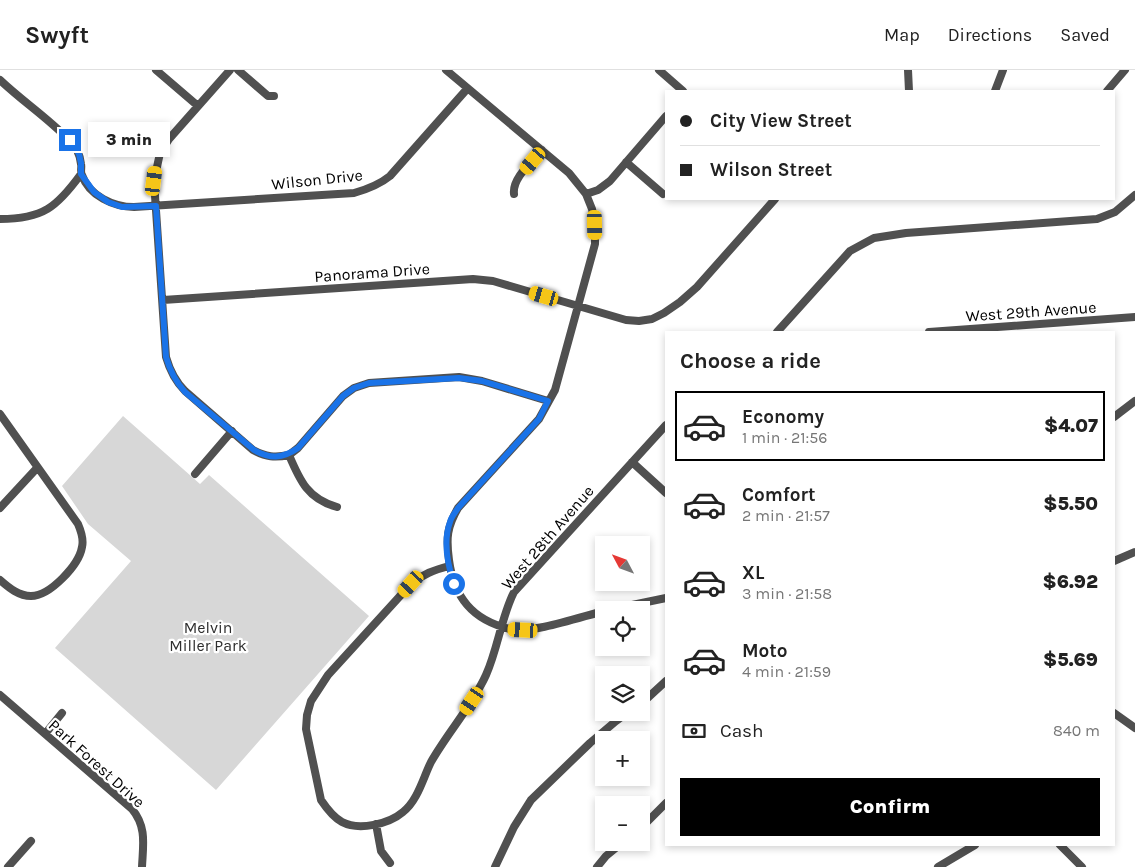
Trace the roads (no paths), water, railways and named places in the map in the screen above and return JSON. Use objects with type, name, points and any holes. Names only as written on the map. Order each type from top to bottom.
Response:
[{"type":"street","points":[[156,70],[198,106]]},
{"type":"street","points":[[230,70],[169,139],[160,153],[154,181],[166,357],[176,382],[185,392],[254,450],[264,456],[277,457],[289,455],[298,448],[343,396],[354,388],[369,383],[459,378],[482,381],[548,401]]},
{"type":"street","points":[[238,70],[268,96],[274,96]]},
{"type":"street","points":[[446,70],[569,173],[586,194],[595,225],[595,244],[554,390],[539,419],[458,508],[450,522],[447,536],[454,584],[466,603],[482,618],[510,629],[536,628],[595,613]]},
{"type":"street","points":[[659,70],[682,90]]},
{"type":"street","points":[[908,70],[909,90]]},
{"type":"street","points":[[995,90],[1003,70]]},
{"type":"street","points":[[1108,90],[1125,70]]},
{"type":"street","points":[[0,80],[70,140],[79,154],[81,163],[81,174],[61,199],[47,210],[35,216],[0,219]]},
{"type":"street","name":"Wilson Drive","points":[[81,174],[94,192],[108,202],[122,207],[354,193],[380,183],[395,171],[467,88]]},
{"type":"street","points":[[586,194],[598,190],[610,181],[665,117]]},
{"type":"street","points":[[514,194],[516,182],[542,150]]},
{"type":"street","points":[[626,162],[663,194]]},
{"type":"street","points":[[778,331],[850,251],[874,238],[906,233],[1092,220],[1115,212],[1135,195]]},
{"type":"street","name":"Panorama Drive","points":[[163,300],[473,279],[493,281],[626,320],[646,320],[664,313],[697,287],[774,200]]},
{"type":"street","name":"West 29th Avenue","points":[[943,331],[1135,317]]},
{"type":"street","points":[[1115,416],[1135,401]]},
{"type":"street","points":[[0,414],[36,468],[78,524],[82,539],[82,547],[76,562],[47,592],[31,596],[23,595],[0,580]]},
{"type":"street","name":"West 28th Avenue","points":[[376,824],[394,818],[412,802],[432,762],[480,689],[488,672],[507,605],[514,592],[665,426]]},
{"type":"street","points":[[195,474],[232,431]]},
{"type":"street","points":[[289,455],[303,485],[312,495],[322,503],[337,507]]},
{"type":"street","points":[[632,462],[665,492]]},
{"type":"street","points":[[0,508],[36,468]]},
{"type":"street","points":[[1115,561],[1135,552]]},
{"type":"street","points":[[390,863],[381,851],[376,824],[364,826],[344,824],[327,810],[321,800],[306,729],[307,715],[311,701],[328,675],[411,584],[419,577],[450,566]]},
{"type":"street","points":[[650,601],[665,598]]},
{"type":"street","points":[[650,696],[665,682]]},
{"type":"street","name":"Park Forest Drive","points":[[0,695],[132,809],[142,826],[142,867]]},
{"type":"street","points":[[1115,713],[1135,728]]},
{"type":"street","points":[[45,734],[62,714]]},
{"type":"street","points":[[495,867],[514,827],[531,800],[590,743],[616,721]]},
{"type":"street","points":[[650,819],[665,804]]},
{"type":"street","points":[[8,867],[31,841]]},
{"type":"street","points":[[938,867],[973,846]]},
{"type":"street","points":[[1061,846],[1082,867]]},
{"type":"street","points":[[597,867],[612,851]]},
{"type":"park label","name":"Melvin Miller Park","points":[[208,636]]}]
